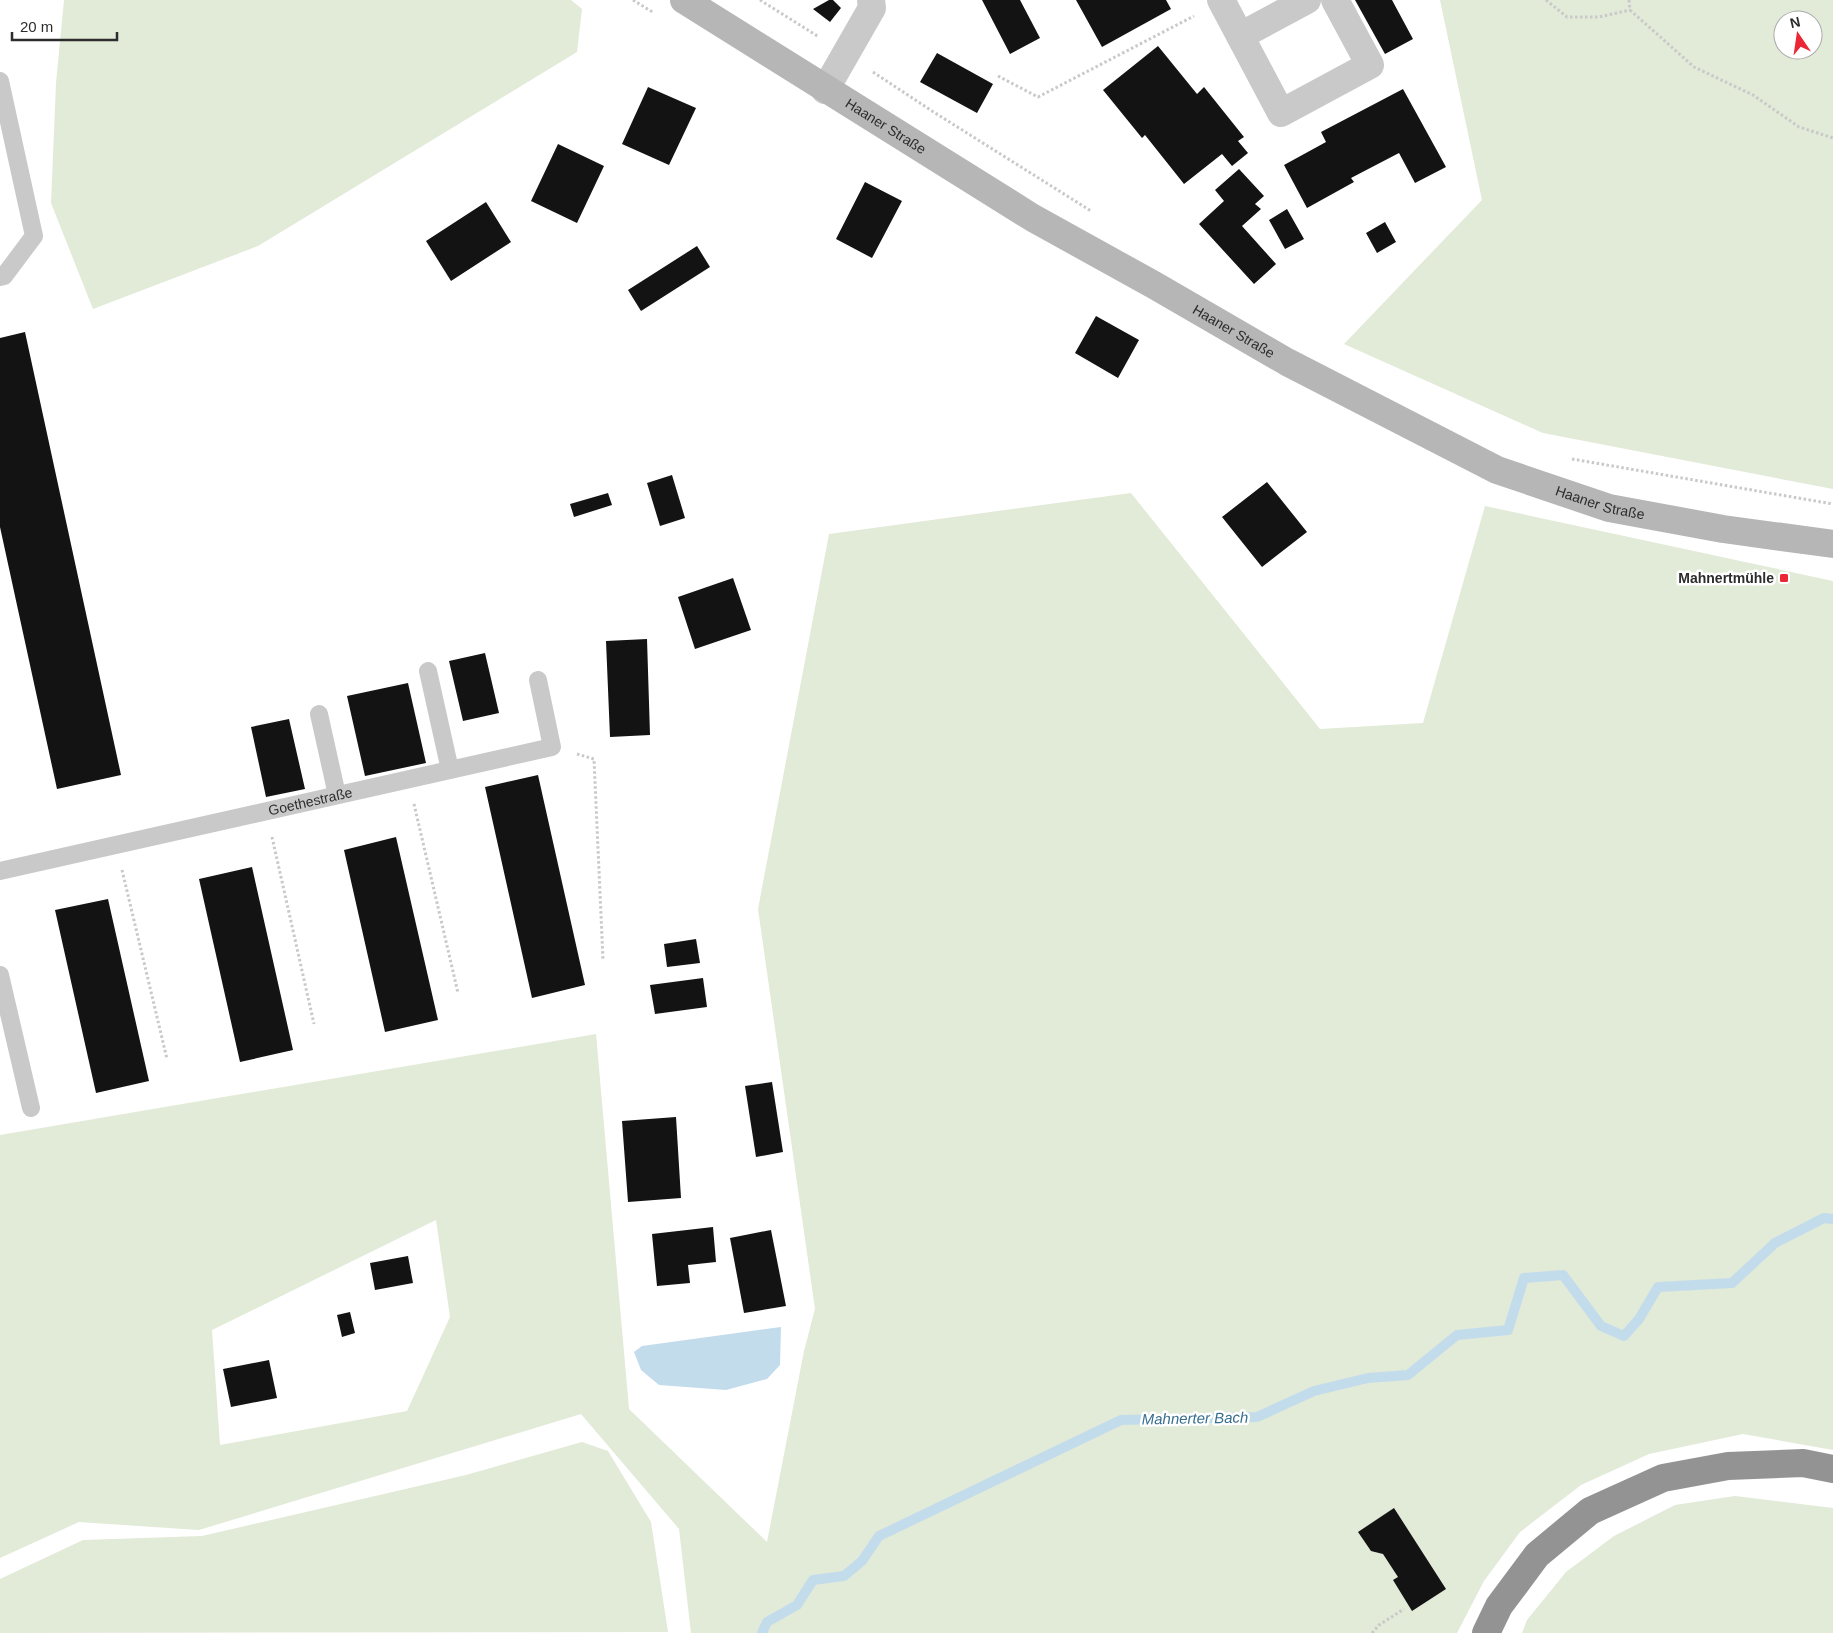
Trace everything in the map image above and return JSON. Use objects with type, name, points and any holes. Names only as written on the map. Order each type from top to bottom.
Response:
[{"type":"highway","points":[[1486,1633],[1499,1606],[1537,1555],[1590,1511],[1663,1478],[1728,1466],[1803,1463],[1833,1469]]},
{"type":"main road","name":"Haaner Straße","points":[[684,0],[825,90],[1033,218],[1287,362],[1497,470],[1609,508],[1723,529],[1833,544]]},
{"type":"street","points":[[825,90],[872,8],[871,0]]},
{"type":"street","points":[[1240,36],[1307,0]]},
{"type":"street","points":[[1222,1],[1281,113],[1370,66],[1335,0]]},
{"type":"lane","points":[[0,81],[34,236],[4,276],[0,277]]},
{"type":"lane","points":[[428,671],[450,770]]},
{"type":"lane","points":[[538,680],[552,747]]},
{"type":"lane","points":[[319,714],[337,795]]},
{"type":"lane","name":"Goethestraße","points":[[0,871],[552,747]]},
{"type":"lane","points":[[0,975],[31,1108]]},
{"type":"path","points":[[760,0],[1099,216]]},
{"type":"path","points":[[1546,0],[1567,16],[1599,17],[1630,10]]},
{"type":"path","points":[[1629,0],[1630,10],[1694,67],[1753,95],[1799,127],[1833,138]]},
{"type":"path","points":[[998,76],[1038,97],[1222,1]]},
{"type":"path","points":[[1570,459],[1833,504]]},
{"type":"path","points":[[552,747],[594,760],[603,960]]},
{"type":"path","points":[[408,779],[458,993]]},
{"type":"path","points":[[266,812],[314,1024]]},
{"type":"path","points":[[116,845],[167,1059]]},
{"type":"path","points":[[1372,1633],[1379,1625],[1404,1608]]},
{"type":"green space","points":[[64,0],[571,0],[582,9],[577,52],[258,246],[93,309],[51,203],[56,83]]},
{"type":"green space","points":[[1440,0],[1833,0],[1833,489],[1543,433],[1344,344],[1482,200]]},
{"type":"green space","points":[[1131,493],[1320,729],[1423,723],[1485,506],[1833,581],[1833,1450],[1743,1434],[1649,1454],[1581,1485],[1520,1532],[1484,1581],[1457,1633],[691,1633],[679,1529],[581,1414],[199,1530],[79,1522],[0,1558],[0,1135],[596,1034],[629,1409],[767,1542],[804,1351],[815,1309],[758,909],[829,534]],"holes":[[[436,1220],[450,1317],[407,1411],[220,1445],[212,1330]]]},
{"type":"green space","points":[[582,1442],[608,1451],[651,1522],[668,1632],[0,1633],[0,1579],[83,1540],[202,1536],[466,1475]]},
{"type":"green space","points":[[1735,1496],[1833,1508],[1833,1633],[1522,1633],[1527,1620],[1566,1572],[1614,1536],[1675,1505]]},
{"type":"water","points":[[781,1327],[780,1365],[767,1379],[726,1390],[659,1385],[641,1370],[634,1352],[642,1346]]},
{"type":"building","points":[[829,0],[833,0],[841,8],[830,22],[813,9]]},
{"type":"building","points":[[982,0],[1020,0],[1040,38],[1010,54]]},
{"type":"building","points":[[1076,0],[1166,0],[1171,9],[1102,47]]},
{"type":"building","points":[[1355,0],[1392,0],[1413,39],[1385,54]]},
{"type":"building","points":[[1158,46],[1197,94],[1204,87],[1244,137],[1238,141],[1248,153],[1232,166],[1222,154],[1184,184],[1145,135],[1142,138],[1103,90]]},
{"type":"building","points":[[937,53],[993,84],[977,113],[920,82]]},
{"type":"building","points":[[648,87],[696,108],[669,165],[622,144]]},
{"type":"building","points":[[1403,89],[1446,167],[1415,183],[1399,153],[1351,178],[1354,182],[1307,208],[1284,165],[1326,142],[1321,132]]},
{"type":"building","points":[[558,144],[604,166],[577,223],[531,201]]},
{"type":"building","points":[[1239,169],[1264,196],[1255,204],[1261,209],[1242,226],[1276,264],[1254,284],[1199,224],[1224,201],[1215,190]]},
{"type":"building","points":[[865,182],[902,201],[872,258],[836,239]]},
{"type":"building","points":[[486,202],[511,242],[451,281],[426,241]]},
{"type":"building","points":[[1287,209],[1304,239],[1285,249],[1269,220]]},
{"type":"building","points":[[1385,222],[1396,242],[1377,253],[1366,233]]},
{"type":"building","points":[[697,246],[710,267],[641,311],[628,290]]},
{"type":"building","points":[[1096,316],[1139,340],[1118,378],[1075,353]]},
{"type":"building","points":[[25,332],[121,775],[57,789],[0,527],[0,338]]},
{"type":"building","points":[[672,475],[685,518],[660,526],[647,483]]},
{"type":"building","points":[[1267,482],[1307,532],[1262,567],[1222,517]]},
{"type":"building","points":[[608,493],[612,505],[574,517],[570,504]]},
{"type":"building","points":[[733,578],[751,630],[695,649],[678,597]]},
{"type":"building","points":[[647,639],[650,735],[610,737],[606,641]]},
{"type":"building","points":[[485,653],[499,713],[463,721],[449,661]]},
{"type":"building","points":[[408,683],[426,763],[365,776],[347,696]]},
{"type":"building","points":[[289,719],[305,789],[266,797],[251,727]]},
{"type":"building","points":[[538,775],[585,985],[532,998],[485,787]]},
{"type":"building","points":[[396,837],[438,1020],[385,1032],[344,850]]},
{"type":"building","points":[[252,867],[293,1050],[240,1062],[199,879]]},
{"type":"building","points":[[108,899],[149,1081],[96,1093],[55,910]]},
{"type":"building","points":[[696,939],[700,963],[667,967],[664,944]]},
{"type":"building","points":[[703,978],[707,1007],[655,1014],[650,985]]},
{"type":"building","points":[[772,1082],[783,1152],[756,1157],[745,1086]]},
{"type":"building","points":[[676,1117],[681,1198],[628,1202],[622,1121]]},
{"type":"building","points":[[713,1227],[716,1262],[688,1265],[690,1283],[657,1286],[652,1234]]},
{"type":"building","points":[[771,1230],[786,1306],[744,1313],[730,1238]]},
{"type":"building","points":[[408,1256],[413,1283],[375,1290],[370,1263]]},
{"type":"building","points":[[350,1312],[355,1333],[342,1337],[337,1315]]},
{"type":"building","points":[[269,1360],[277,1398],[231,1407],[223,1369]]},
{"type":"building","points":[[1394,1508],[1446,1589],[1412,1611],[1393,1580],[1398,1577],[1383,1554],[1371,1551],[1358,1532]]},
{"type":"waterway","name":"Mahnerter Bach","points":[[762,1633],[767,1622],[797,1605],[813,1580],[844,1576],[862,1561],[879,1536],[1121,1420],[1257,1417],[1314,1391],[1368,1378],[1408,1375],[1457,1335],[1508,1330],[1524,1278],[1563,1275],[1601,1326],[1624,1336],[1639,1319],[1658,1287],[1732,1283],[1775,1243],[1824,1218],[1833,1219]]},
{"type":"place","name":"Mahnertmühle","points":[[1784,578]]}]
